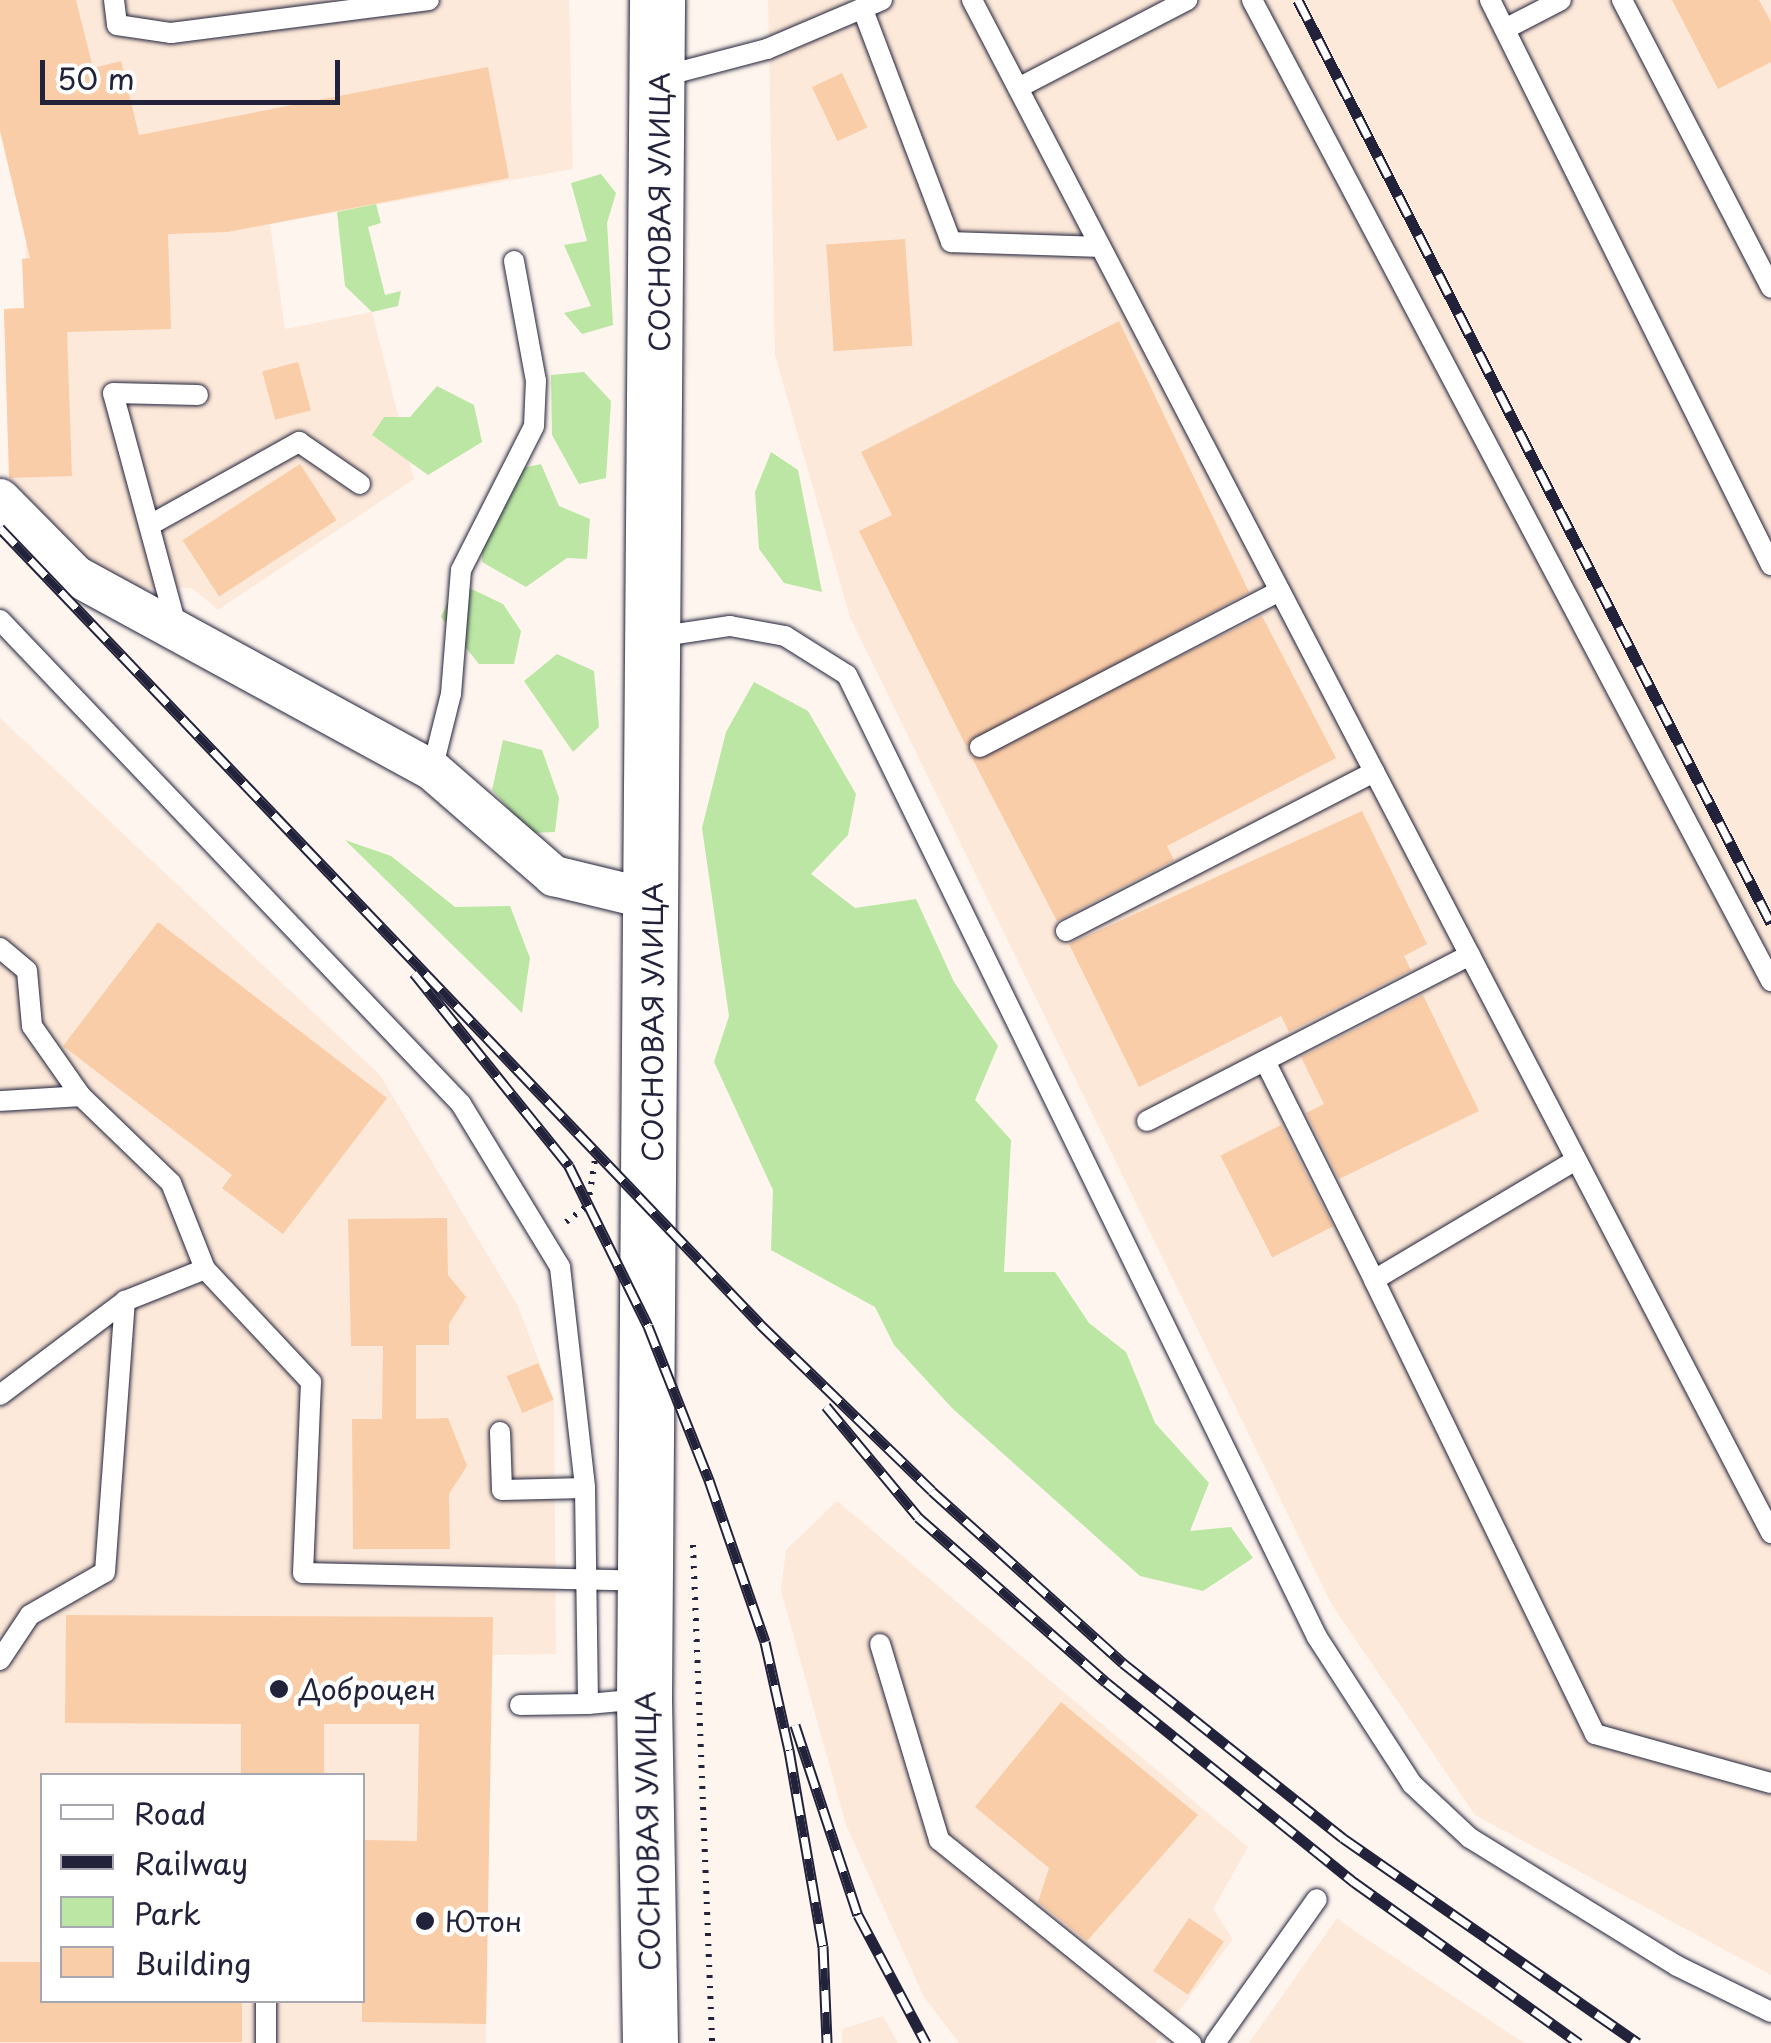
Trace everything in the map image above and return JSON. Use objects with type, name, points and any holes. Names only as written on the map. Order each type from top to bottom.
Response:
[{"type":"main road","name":"СОСНОВАЯ УЛИЦА","points":[[650,2043],[644,1699],[656,638],[658,0]]},
{"type":"street","points":[[0,499],[76,576],[128,611],[176,625],[432,770],[554,876],[653,900]]},
{"type":"lane","points":[[114,0],[117,25],[171,33],[429,0]]},
{"type":"lane","points":[[972,0],[1771,1533]]},
{"type":"lane","points":[[1018,88],[1187,0]]},
{"type":"lane","points":[[1252,0],[1771,981]]},
{"type":"lane","points":[[1490,0],[1771,565]]},
{"type":"lane","points":[[1505,30],[1561,0]]},
{"type":"lane","points":[[1622,0],[1771,288]]},
{"type":"lane","points":[[658,78],[872,5],[951,242],[1100,247]]},
{"type":"lane","points":[[432,770],[450,694],[461,570],[534,426],[536,382],[514,261]]},
{"type":"lane","points":[[176,625],[114,393],[198,395]]},
{"type":"lane","points":[[150,525],[299,442],[360,484]]},
{"type":"lane","points":[[980,748],[1280,591]]},
{"type":"lane","points":[[0,620],[461,1104],[560,1267],[585,1488],[588,1704]]},
{"type":"lane","points":[[656,638],[730,626],[784,636],[847,675],[1317,1637],[1412,1784],[1470,1838],[1677,1966],[1771,2012]]},
{"type":"lane","points":[[1066,931],[1374,772]]},
{"type":"lane","points":[[0,948],[27,971],[32,1026],[81,1096],[171,1183],[205,1268],[311,1382],[303,1573],[646,1581]]},
{"type":"lane","points":[[1147,1121],[1470,956]]},
{"type":"lane","points":[[1264,1061],[1595,1734],[1771,1783]]},
{"type":"lane","points":[[0,1102],[81,1096]]},
{"type":"lane","points":[[1374,1280],[1576,1160]]},
{"type":"lane","points":[[0,1395],[125,1301],[205,1268]]},
{"type":"lane","points":[[0,1660],[30,1615],[105,1572],[125,1301]]},
{"type":"lane","points":[[500,1432],[502,1490],[585,1488]]},
{"type":"lane","points":[[880,1644],[939,1840],[1191,2043]]},
{"type":"lane","points":[[520,1706],[644,1699]]},
{"type":"lane","points":[[1215,2043],[1317,1899]]},
{"type":"lane","points":[[266,2003],[266,2043]]},
{"type":"shaded area","points":[[0,0],[569,0],[573,169],[270,224],[285,329],[372,312],[414,479],[218,610],[192,588],[116,589],[9,477],[4,309],[24,308],[26,241]]},
{"type":"shaded area","points":[[768,0],[1771,0],[1771,1975],[1475,1815],[1332,1605],[850,617],[775,355]]},
{"type":"shaded area","points":[[0,718],[380,1075],[517,1304],[554,1400],[556,1654],[491,1655],[486,2043],[0,2043]]},
{"type":"shaded area","points":[[837,1501],[1248,1847],[1213,1909],[1233,1939],[1155,2043],[959,2043],[924,1997],[846,1825],[781,1591],[786,1550]]},
{"type":"shaded area","points":[[1337,1918],[1356,1932],[1524,2043],[1249,2043]]},
{"type":"shaded area","points":[[883,2016],[898,2043],[842,2043],[842,2029]]},
{"type":"green space","points":[[601,174],[616,193],[607,223],[613,325],[582,334],[564,313],[591,306],[564,245],[587,241],[571,183]]},
{"type":"green space","points":[[376,204],[381,223],[368,227],[385,295],[401,291],[398,306],[372,312],[345,286],[337,212]]},
{"type":"green space","points":[[584,372],[611,401],[606,478],[579,484],[552,435],[551,375]]},
{"type":"green space","points":[[437,386],[474,405],[482,442],[428,475],[372,435],[384,417],[410,417]]},
{"type":"green space","points":[[771,452],[798,470],[822,592],[784,583],[759,549],[755,492]]},
{"type":"green space","points":[[541,464],[559,506],[590,519],[587,559],[567,558],[526,587],[482,562],[482,521],[504,510],[504,472]]},
{"type":"green space","points":[[457,582],[503,604],[521,631],[514,664],[479,664],[441,617]]},
{"type":"green space","points":[[557,654],[594,671],[599,727],[573,752],[524,681]]},
{"type":"green space","points":[[754,682],[808,711],[856,794],[848,835],[811,874],[855,908],[916,899],[954,982],[998,1046],[975,1100],[1011,1140],[1004,1272],[1055,1272],[1089,1323],[1126,1352],[1155,1423],[1209,1483],[1190,1531],[1231,1527],[1253,1558],[1203,1591],[1140,1576],[952,1408],[894,1345],[875,1307],[771,1250],[773,1190],[714,1062],[729,1016],[702,828],[726,732]]},
{"type":"green space","points":[[503,740],[542,750],[559,798],[555,832],[531,833],[492,790]]},
{"type":"green space","points":[[345,840],[391,856],[455,907],[510,906],[530,958],[522,1013]]},
{"type":"building","points":[[0,0],[76,0],[93,68],[121,61],[139,135],[488,67],[509,178],[228,232],[168,234],[171,329],[67,332],[72,476],[9,478],[4,309],[24,308],[22,259],[30,258],[0,131]]},
{"type":"building","points":[[1672,0],[1759,0],[1771,22],[1771,62],[1718,89]]},
{"type":"building","points":[[842,73],[867,127],[837,141],[812,87]]},
{"type":"building","points":[[905,239],[912,346],[834,351],[826,245]]},
{"type":"building","points":[[1119,321],[1249,592],[966,746],[859,531],[892,515],[861,452]]},
{"type":"building","points":[[298,362],[311,410],[275,420],[262,372]]},
{"type":"building","points":[[300,464],[336,520],[219,596],[183,540]]},
{"type":"building","points":[[1262,616],[1336,758],[1167,846],[1174,860],[1057,921],[972,758]]},
{"type":"building","points":[[1362,811],[1427,944],[1404,956],[1411,970],[1289,1032],[1281,1016],[1139,1087],[1069,944]]},
{"type":"building","points":[[158,922],[387,1098],[283,1234],[222,1188],[232,1175],[63,1046]]},
{"type":"building","points":[[1423,995],[1479,1111],[1339,1179],[1306,1113],[1324,1104],[1301,1057]]},
{"type":"building","points":[[1281,1125],[1333,1227],[1272,1257],[1220,1156]]},
{"type":"building","points":[[447,1218],[448,1275],[466,1297],[449,1324],[449,1345],[416,1345],[416,1419],[448,1418],[467,1466],[449,1494],[450,1549],[353,1549],[352,1419],[382,1419],[383,1346],[351,1346],[348,1219]]},
{"type":"building","points":[[538,1363],[554,1400],[522,1413],[507,1376]]},
{"type":"building","points":[[66,1615],[493,1617],[486,2024],[362,2022],[365,1840],[417,1841],[419,1724],[324,1724],[324,1773],[241,1773],[241,1724],[65,1723]]},
{"type":"building","points":[[1061,1702],[1198,1815],[1087,1941],[1038,1902],[1049,1868],[975,1807]]},
{"type":"building","points":[[1189,1918],[1224,1941],[1188,1995],[1153,1971]]},
{"type":"building","points":[[0,1962],[40,1962],[40,2003],[242,2003],[242,2042],[0,2042]]},
{"type":"railway","points":[[1298,0],[1771,923]]},
{"type":"railway","points":[[0,528],[761,1325],[932,1491],[1123,1663],[1343,1838],[1638,2043]]},
{"type":"railway","points":[[414,973],[569,1166],[648,1326],[709,1480],[765,1642],[789,1750],[823,1946],[827,2043]]},
{"type":"railway","points":[[826,1406],[918,1517],[1106,1682],[1354,1882],[1579,2043]]},
{"type":"railway","points":[[795,1725],[858,1915],[926,2043]]},
{"type":"place","name":"Доброцен","points":[[279,1689]]},
{"type":"place","name":"Ютон","points":[[425,1921]]}]
